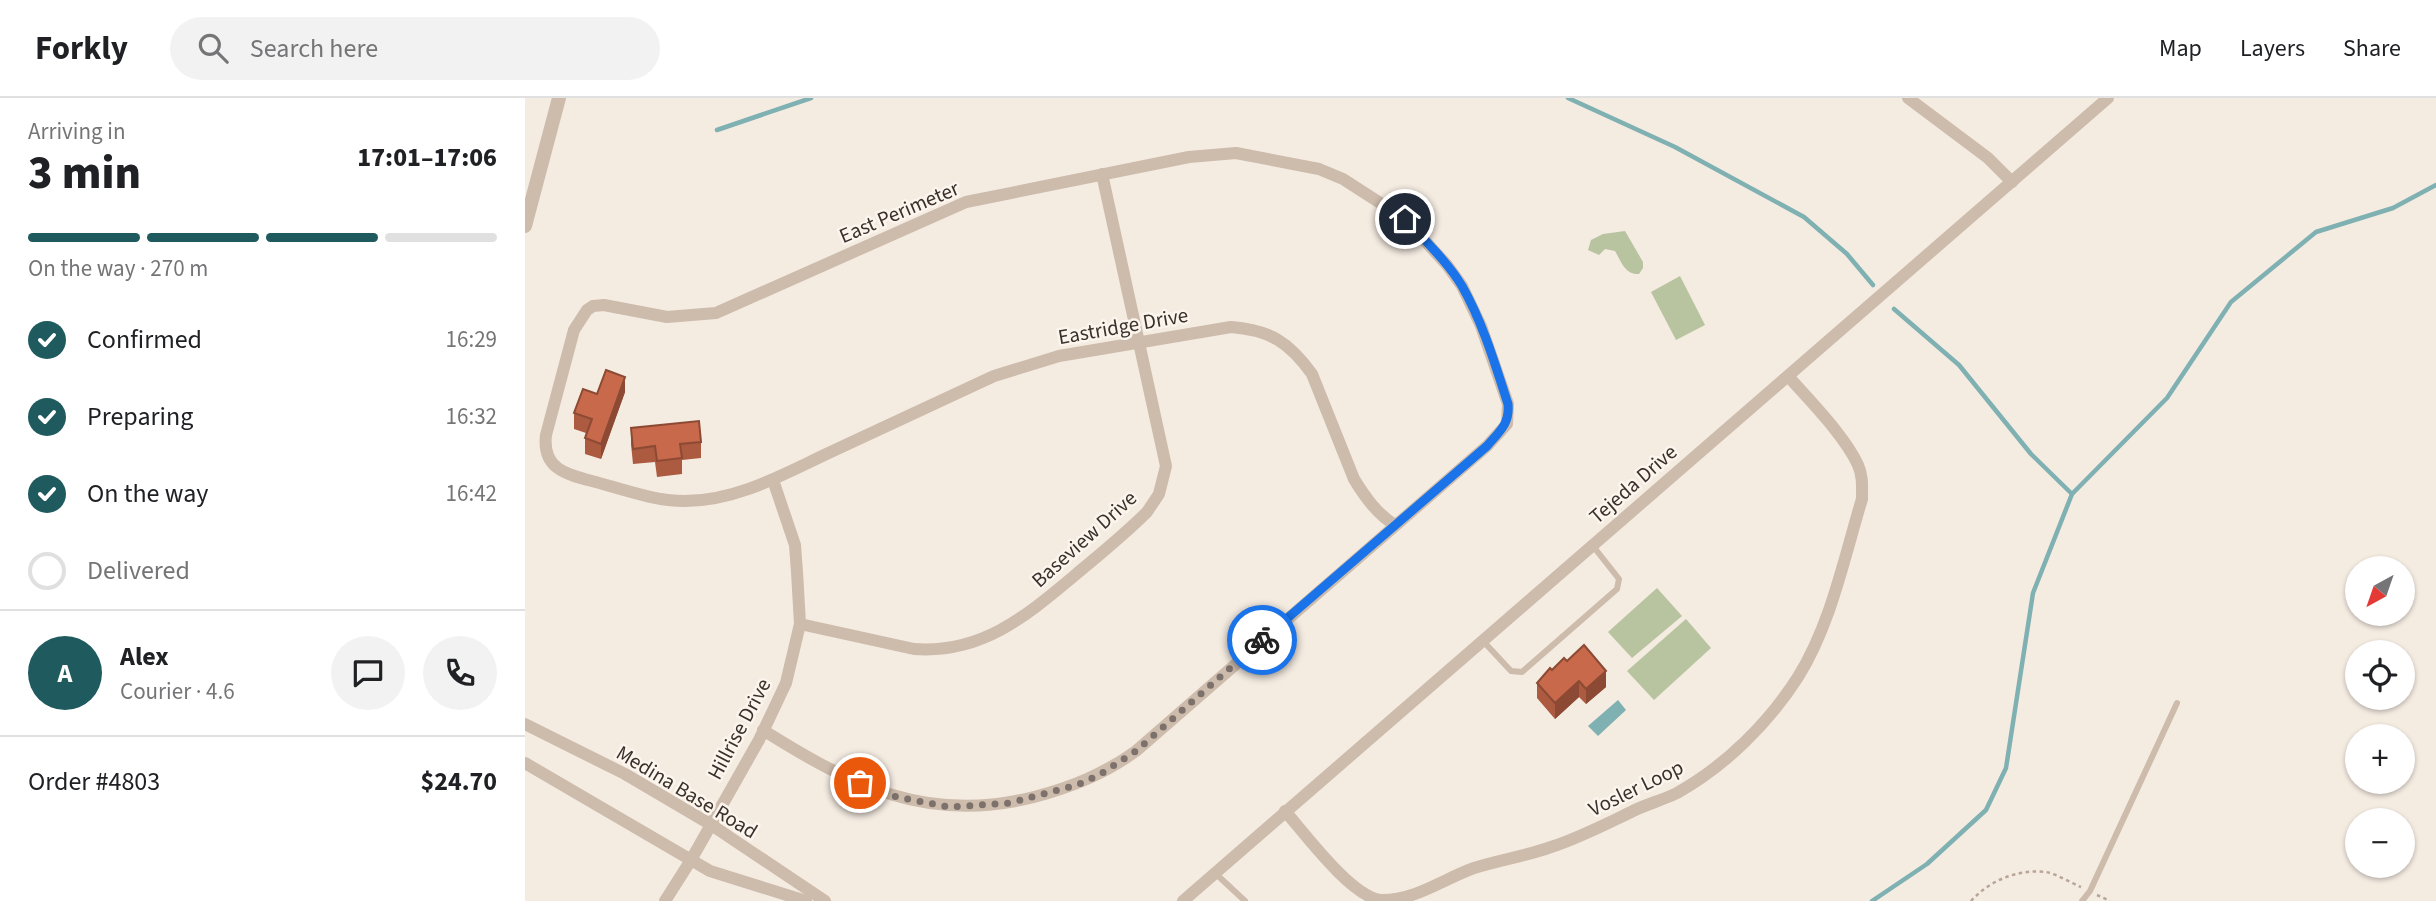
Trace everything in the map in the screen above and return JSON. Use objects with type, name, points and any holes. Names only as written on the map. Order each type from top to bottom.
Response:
[{"type":"street","points":[[525,226],[529,197],[559,98]]},
{"type":"street","points":[[1908,98],[1987,158],[2012,182]]},
{"type":"street","name":"Tejeda Drive","points":[[1183,901],[2108,98]]},
{"type":"street","name":"East Perimeter","points":[[773,480],[720,498],[684,501],[656,498],[570,476],[550,461],[545,449],[546,435],[574,330],[587,310],[604,304],[667,317],[716,313],[966,202],[1189,157],[1236,153],[1319,169],[1355,186],[1405,219],[1447,265],[1481,326],[1506,398],[1509,414],[1507,424],[1487,446],[1395,525]]},
{"type":"street","name":"Baseview Drive","points":[[800,624],[914,649],[932,650],[987,637],[1008,628],[1031,612],[1147,513],[1159,494],[1167,466],[1102,174]]},
{"type":"street","name":"Eastridge Drive","points":[[773,480],[994,376],[1059,356],[1231,327],[1256,329],[1275,337],[1296,355],[1312,374],[1354,480],[1383,518],[1395,525]]},
{"type":"street","name":"Vosler Loop","points":[[1285,811],[1355,887],[1369,896],[1395,901],[1427,891],[1473,869],[1576,838],[1674,794],[1724,760],[1762,724],[1798,678],[1812,653],[1823,628],[1862,499],[1862,480],[1858,465],[1788,376]]},
{"type":"street","name":"Hillrise Drive","points":[[665,901],[691,860],[786,683],[800,624],[795,545],[773,480]]},
{"type":"street","points":[[763,730],[842,776],[919,803],[949,807],[1010,803],[1066,788],[1099,775],[1136,751],[1395,525]]},
{"type":"street","name":"Medina Base Road","points":[[525,724],[625,774],[710,824],[825,901]]},
{"type":"street","points":[[525,763],[710,871],[806,901]]},
{"type":"lane","points":[[1482,640],[1511,671],[1522,672],[1617,589],[1619,579],[1592,545]]},
{"type":"lane","points":[[2082,901],[2090,891],[2177,703]]},
{"type":"lane","points":[[1215,873],[1245,901]]},
{"type":"path","points":[[1971,901],[2001,878],[2048,872],[2110,901]]},
{"type":"green space","points":[[1625,231],[1643,262],[1639,274],[1627,270],[1615,251],[1605,249],[1599,255],[1588,250],[1591,240],[1603,234]]},
{"type":"green space","points":[[1680,276],[1705,325],[1676,340],[1651,292]]},
{"type":"green space","points":[[1657,588],[1682,616],[1632,658],[1608,632]]},
{"type":"green space","points":[[1686,619],[1711,648],[1654,700],[1627,671]]},
{"type":"water","points":[[1618,700],[1626,710],[1598,736],[1588,726]]},
{"type":"building","points":[[606,370],[625,377],[601,444],[585,438],[592,419],[574,413],[583,389],[597,394]]},
{"type":"building","points":[[699,421],[701,442],[680,444],[682,458],[657,461],[655,446],[633,449],[631,428]]},
{"type":"building","points":[[1584,645],[1606,671],[1586,689],[1579,681],[1555,703],[1537,683],[1550,668],[1552,670],[1564,658],[1567,661]]},
{"type":"waterway","points":[[717,130],[811,98]]},
{"type":"waterway","points":[[1568,98],[1675,147],[1804,217],[1847,254],[1873,285]]},
{"type":"waterway","points":[[1872,901],[1927,864],[1986,810],[2006,768],[2033,593],[2072,494],[2167,398],[2231,302],[2316,232],[2393,208],[2436,185]]},
{"type":"waterway","points":[[1894,309],[1959,365],[2031,454],[2072,494]]},
{"type":"way so far","points":[[860,783],[919,803],[949,807],[1010,803],[1077,785],[1099,775],[1136,751],[1262,640]]},
{"type":"route","points":[[1262,640],[1487,446],[1507,424],[1508,404],[1481,326],[1447,265],[1405,219]]}]
